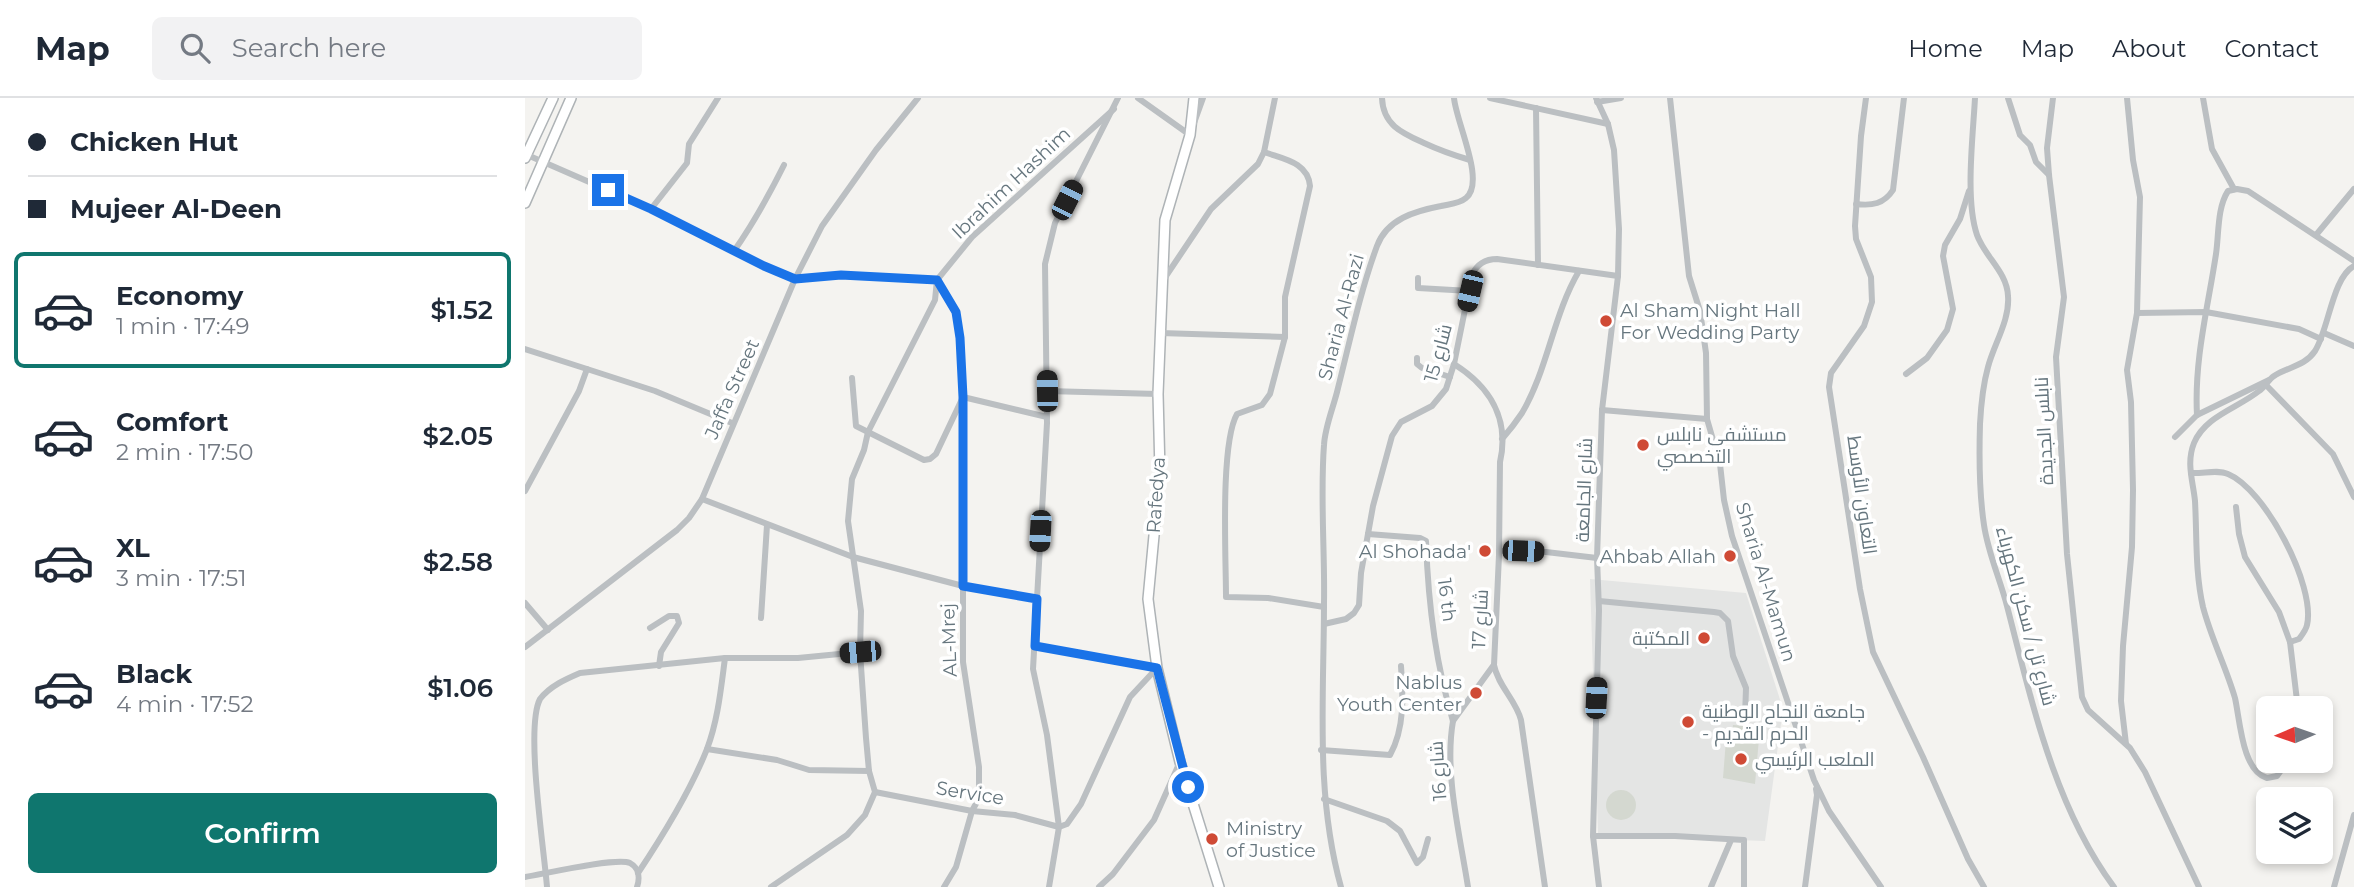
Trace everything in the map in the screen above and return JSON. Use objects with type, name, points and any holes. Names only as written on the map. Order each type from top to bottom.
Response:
[{"type":"main road","points":[[525,155],[553,98]]},
{"type":"main road","points":[[525,203],[571,98]]},
{"type":"main road","name":"Rafedya","points":[[1194,98],[1189,135],[1165,220],[1158,394],[1160,472],[1148,599],[1157,668],[1180,762],[1219,887]]},
{"type":"street","name":"Jaffa Street","points":[[525,648],[689,518],[702,499],[795,279],[822,226],[876,150],[918,98]]},
{"type":"street","points":[[1049,887],[1059,827],[1047,735],[1034,669],[1047,417],[1045,264],[1055,223],[1118,98]]},
{"type":"street","points":[[1138,98],[1189,135],[1203,98]]},
{"type":"street","points":[[1161,283],[1211,209],[1254,170],[1264,152],[1275,98]]},
{"type":"street","points":[[1382,98],[1385,115],[1390,124],[1402,134],[1442,152],[1470,160]]},
{"type":"street","name":"Sharia Al-Razi","points":[[1324,607],[1324,442],[1357,312],[1377,243],[1384,231],[1408,214],[1458,203],[1473,189],[1474,179],[1455,111],[1454,98]]},
{"type":"street","points":[[1490,98],[1523,102],[1536,108],[1608,124]]},
{"type":"street","points":[[1597,100],[1621,98]]},
{"type":"street","name":"Sharia Al-Mamun","points":[[1670,98],[1689,276],[1700,311],[1706,353],[1707,419],[1720,464],[1724,500],[1735,548],[1803,751],[1827,806],[1881,887]]},
{"type":"street","name":"التعاون الأوسط","points":[[1866,98],[1855,232],[1870,269],[1872,302],[1864,326],[1831,373],[1829,387],[1860,589],[1873,652],[1968,859],[1984,887]]},
{"type":"street","points":[[1856,204],[1879,203],[1893,190],[1905,98]]},
{"type":"street","name":"شارع تل / سكن الكهرباء","points":[[1975,98],[1973,219],[1983,248],[2004,278],[2008,297],[2005,320],[1988,366],[1982,401],[1981,489],[1986,534],[2026,681],[2051,760],[2080,827],[2114,887]]},
{"type":"street","points":[[2008,98],[2020,135],[2030,145],[2036,162],[2049,175]]},
{"type":"street","name":"نابلس الجديدة","points":[[2053,98],[2047,148],[2064,298],[2056,357],[2067,554],[2082,698],[2088,710],[2126,744],[2145,772],[2199,887]]},
{"type":"street","name":"نابلس الجديدة","points":[[2126,744],[2122,687],[2123,646],[2132,547],[2133,490],[2131,402],[2127,370],[2137,313],[2140,197],[2133,160],[2127,98]]},
{"type":"street","points":[[2203,98],[2212,149],[2234,189]]},
{"type":"street","points":[[651,209],[687,163],[689,144],[718,99]]},
{"type":"street","name":"شارع الجامعة","points":[[1597,100],[1608,124],[1614,150],[1619,202],[1618,276],[1602,410],[1597,558],[1599,601],[1593,836],[1599,887]]},
{"type":"street","points":[[1536,108],[1538,265]]},
{"type":"street","name":"Ibrahim Hashim","points":[[875,792],[869,772],[860,652],[861,611],[848,520],[852,480],[868,432],[935,300],[937,280],[972,237],[1114,109]]},
{"type":"street","points":[[1264,152],[1300,165],[1310,180],[1285,297],[1285,337],[1268,398],[1262,404],[1240,412],[1234,422],[1228,463],[1226,597],[1268,598],[1324,607],[1321,750],[1328,833],[1341,887]]},
{"type":"street","points":[[525,155],[651,209],[795,279],[841,275],[937,280]]},
{"type":"street","points":[[734,251],[752,226],[760,206],[784,165]]},
{"type":"street","points":[[2175,437],[2197,415],[2268,382],[2303,362],[2313,353],[2322,336],[2341,279],[2354,264],[2316,235],[2248,191],[2234,189],[2226,193],[2221,212],[2197,377],[2197,415]]},
{"type":"street","points":[[2316,235],[2354,190]]},
{"type":"street","points":[[1906,374],[1927,358],[1947,330],[1953,309],[1943,256],[1969,191]]},
{"type":"street","name":"شارع 15","points":[[1324,624],[1346,619],[1357,609],[1373,506],[1394,431],[1406,419],[1426,410],[1446,389],[1474,270],[1484,261],[1497,259],[1618,276]]},
{"type":"street","points":[[1502,439],[1522,413],[1541,370],[1570,286],[1579,271]]},
{"type":"street","points":[[1418,278],[1418,288],[1470,291]]},
{"type":"street","name":"AL-Mrej","points":[[937,280],[956,312],[963,397],[963,662],[979,767],[979,798],[972,811],[956,867],[944,887]]},
{"type":"street","points":[[2137,313],[2206,312],[2299,329],[2354,345]]},
{"type":"street","points":[[1160,333],[1285,337]]},
{"type":"street","points":[[525,349],[655,391],[732,423]]},
{"type":"street","points":[[1417,358],[1417,364],[1422,368],[1450,377]]},
{"type":"street","name":"شارع 17","points":[[1454,364],[1473,376],[1498,411],[1502,439],[1494,665],[1497,677],[1516,706],[1521,720],[1545,887]]},
{"type":"street","points":[[525,491],[579,391],[587,369]]},
{"type":"street","points":[[852,378],[856,426],[924,460],[936,454],[963,397],[1047,417]]},
{"type":"street","points":[[2256,770],[2249,760],[2235,701],[2207,622],[2201,596],[2191,473],[2192,449],[2202,430],[2268,382]]},
{"type":"street","points":[[2268,382],[2333,454],[2354,497]]},
{"type":"street","points":[[1047,391],[1158,394]]},
{"type":"street","points":[[1602,410],[1707,419]]},
{"type":"street","points":[[2191,473],[2226,473],[2242,482],[2277,525],[2298,565],[2305,591],[2307,626],[2299,639],[2290,642]]},
{"type":"street","points":[[702,499],[853,557],[963,586],[1037,599]]},
{"type":"street","points":[[2236,507],[2245,557],[2279,612],[2290,642],[2296,696]]},
{"type":"street","points":[[761,618],[767,525]]},
{"type":"street","name":"16 th","points":[[1368,534],[1420,538],[1426,541],[1429,608],[1445,695],[1453,721]]},
{"type":"street","points":[[1499,551],[1546,552],[1597,558]]},
{"type":"street","points":[[1599,601],[1704,610],[1724,616],[1728,621],[1735,663],[1746,688],[1745,717],[1749,717]]},
{"type":"street","points":[[525,603],[548,630]]},
{"type":"street","points":[[650,628],[669,616],[677,616],[679,624],[661,652],[659,666]]},
{"type":"street","points":[[1035,646],[1157,668]]},
{"type":"street","points":[[547,887],[533,774],[532,727],[538,701],[562,680],[580,673],[725,658],[798,658],[860,652]]},
{"type":"street","points":[[638,873],[665,834],[706,749],[720,702],[725,658]]},
{"type":"street","name":"شارع 16","points":[[1468,887],[1450,765],[1453,721],[1494,665]]},
{"type":"street","points":[[1321,750],[1390,755],[1397,743],[1404,703],[1401,666]]},
{"type":"street","points":[[1059,827],[1067,824],[1081,804],[1130,696],[1157,668]]},
{"type":"street","points":[[706,749],[809,769],[869,772]]},
{"type":"street","points":[[1099,887],[1113,874],[1154,820],[1180,762]]},
{"type":"street","points":[[1805,887],[1817,795],[1813,773]]},
{"type":"street","points":[[2259,774],[2270,778],[2279,774]]},
{"type":"street","points":[[771,887],[779,885],[848,835],[865,815],[875,792]]},
{"type":"street","name":"Service","points":[[875,792],[972,811],[1015,815],[1059,827]]},
{"type":"street","points":[[1324,799],[1387,821],[1400,831],[1417,863],[1423,857],[1428,839]]},
{"type":"street","points":[[2334,887],[2354,815]]},
{"type":"street","points":[[1593,836],[1675,836],[1744,841],[1744,887]]},
{"type":"street","points":[[1711,887],[1731,839]]},
{"type":"street","points":[[525,877],[626,862],[636,868],[637,887]]},
{"type":"shaded area","name":"جامعة النجاح الوطنية - الحرم القديم","points":[[1590,579],[1746,593],[1783,709],[1765,841],[1598,835]]},
{"type":"shaded area","name":"الملعب الرئيسي","points":[[1733,725],[1760,727],[1755,784],[1723,778],[1726,740],[1731,740]]},
{"type":"shaded area","points":[[1621,790],[1631,795],[1636,805],[1631,815],[1621,820],[1611,815],[1606,805],[1611,795]]},
{"type":"place","name":"Al Sham Night Hall For Wedding Party","points":[[1606,321]]},
{"type":"place","name":"مستشفى نابلس التخصصي","points":[[1643,445]]},
{"type":"place","name":"Al Shohada'","points":[[1485,551]]},
{"type":"place","name":"Ahbab Allah","points":[[1730,556]]},
{"type":"place","name":"المكتبة","points":[[1704,638]]},
{"type":"place","name":"Nablus Youth Center","points":[[1476,693]]},
{"type":"place","name":"جامعة النجاح الوطنية - الحرم القديم","points":[[1688,722]]},
{"type":"place","name":"الملعب الرئيسي","points":[[1741,759]]},
{"type":"place","name":"Ministry of Justice","points":[[1212,839]]},
{"type":"route","points":[[608,190],[795,279],[841,275],[937,280],[956,312],[960,338],[963,397],[963,586],[1037,599],[1035,646],[1157,668],[1188,787]]}]
